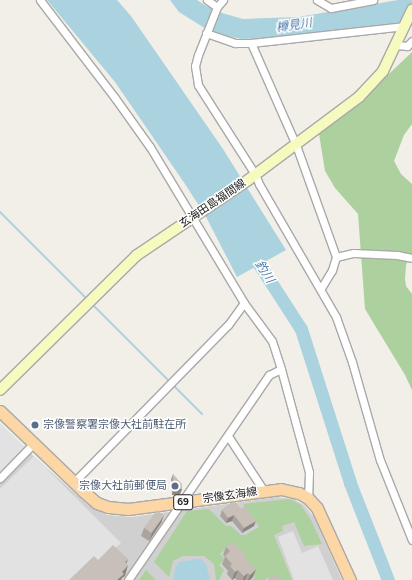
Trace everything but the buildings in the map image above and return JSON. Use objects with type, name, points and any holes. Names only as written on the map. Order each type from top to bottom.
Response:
[{"type":"main road","name":"玄海田島福間線","points":[[0,390],[137,255],[196,216],[296,145],[343,110],[372,85],[383,71],[412,10]]},
{"type":"main road","name":"宗像玄海線","points":[[0,411],[33,444],[97,503],[118,509],[264,491],[290,490],[308,498],[317,508],[326,525],[350,580]]},
{"type":"street","points":[[40,0],[120,104],[150,147],[196,216],[244,303],[272,342],[281,369],[309,472],[308,498]]},
{"type":"street","points":[[207,0],[217,7]]},
{"type":"street","points":[[223,0],[217,7],[195,66],[198,85],[255,174],[259,184],[321,288],[336,317],[343,334],[380,460],[412,540]]},
{"type":"street","points":[[317,0],[331,8],[373,0]]},
{"type":"street","points":[[207,31],[235,43],[252,44],[406,24]]},
{"type":"street","points":[[396,45],[407,46],[412,41]]},
{"type":"street","points":[[252,44],[296,145],[336,257],[332,270],[321,288]]},
{"type":"street","points":[[336,257],[354,253],[397,255],[412,258]]},
{"type":"street","points":[[74,482],[228,325],[244,303]]},
{"type":"street","points":[[128,580],[269,375],[281,369]]},
{"type":"street","points":[[228,436],[264,491]]},
{"type":"street","points":[[0,478],[33,444]]},
{"type":"shaded area","points":[[0,423],[26,448],[0,474]]},
{"type":"shaded area","points":[[29,452],[88,505],[107,515],[132,517],[277,497],[293,499],[304,505],[314,517],[342,580],[0,580],[0,481]]},
{"type":"shaded area","points":[[34,456],[121,543],[95,565],[73,580],[0,580],[0,489]]},
{"type":"shaded area","points":[[293,531],[302,553],[318,546],[333,580],[294,580],[278,537]]},
{"type":"green space","points":[[412,52],[412,124],[404,135],[394,161],[401,174],[412,184],[412,255],[406,265],[405,279],[406,286],[412,294],[412,390],[405,375],[365,309],[358,214],[335,188],[325,171],[319,134],[354,107]]},
{"type":"green space","points":[[289,499],[300,504],[311,520],[322,544],[304,546],[294,522],[282,526],[283,531],[274,535],[292,580],[270,580],[268,577],[265,580],[252,580],[255,577],[228,547],[220,554],[225,559],[219,565],[224,570],[219,580],[216,580],[214,564],[204,556],[183,556],[173,561],[169,577],[154,562],[187,511],[209,509],[226,526],[231,526],[241,535],[245,535],[259,527],[243,504]]},
{"type":"green space","points":[[146,570],[156,580],[139,580]]},
{"type":"water","points":[[47,0],[117,0],[131,16],[223,149],[286,250],[237,277],[205,215],[185,184],[115,82]]},
{"type":"water","name":"樽見川","points":[[170,0],[197,0],[222,13],[243,19],[298,17],[398,0],[412,0],[412,18],[394,24],[272,38],[241,39],[215,33],[203,27],[179,12]]},
{"type":"water","points":[[198,559],[202,560],[206,564],[210,580],[173,580],[175,569],[179,562]]},
{"type":"waterway","points":[[0,212],[87,299]]},
{"type":"waterway","name":"釣川","points":[[250,250],[301,329],[350,483],[388,580]]},
{"type":"waterway","points":[[91,303],[202,414]]},
{"type":"place","name":"宗像警察署宗像大社前駐在所","points":[[35,425]]},
{"type":"place","name":"宗像大社前郵便局","points":[[175,486]]}]
